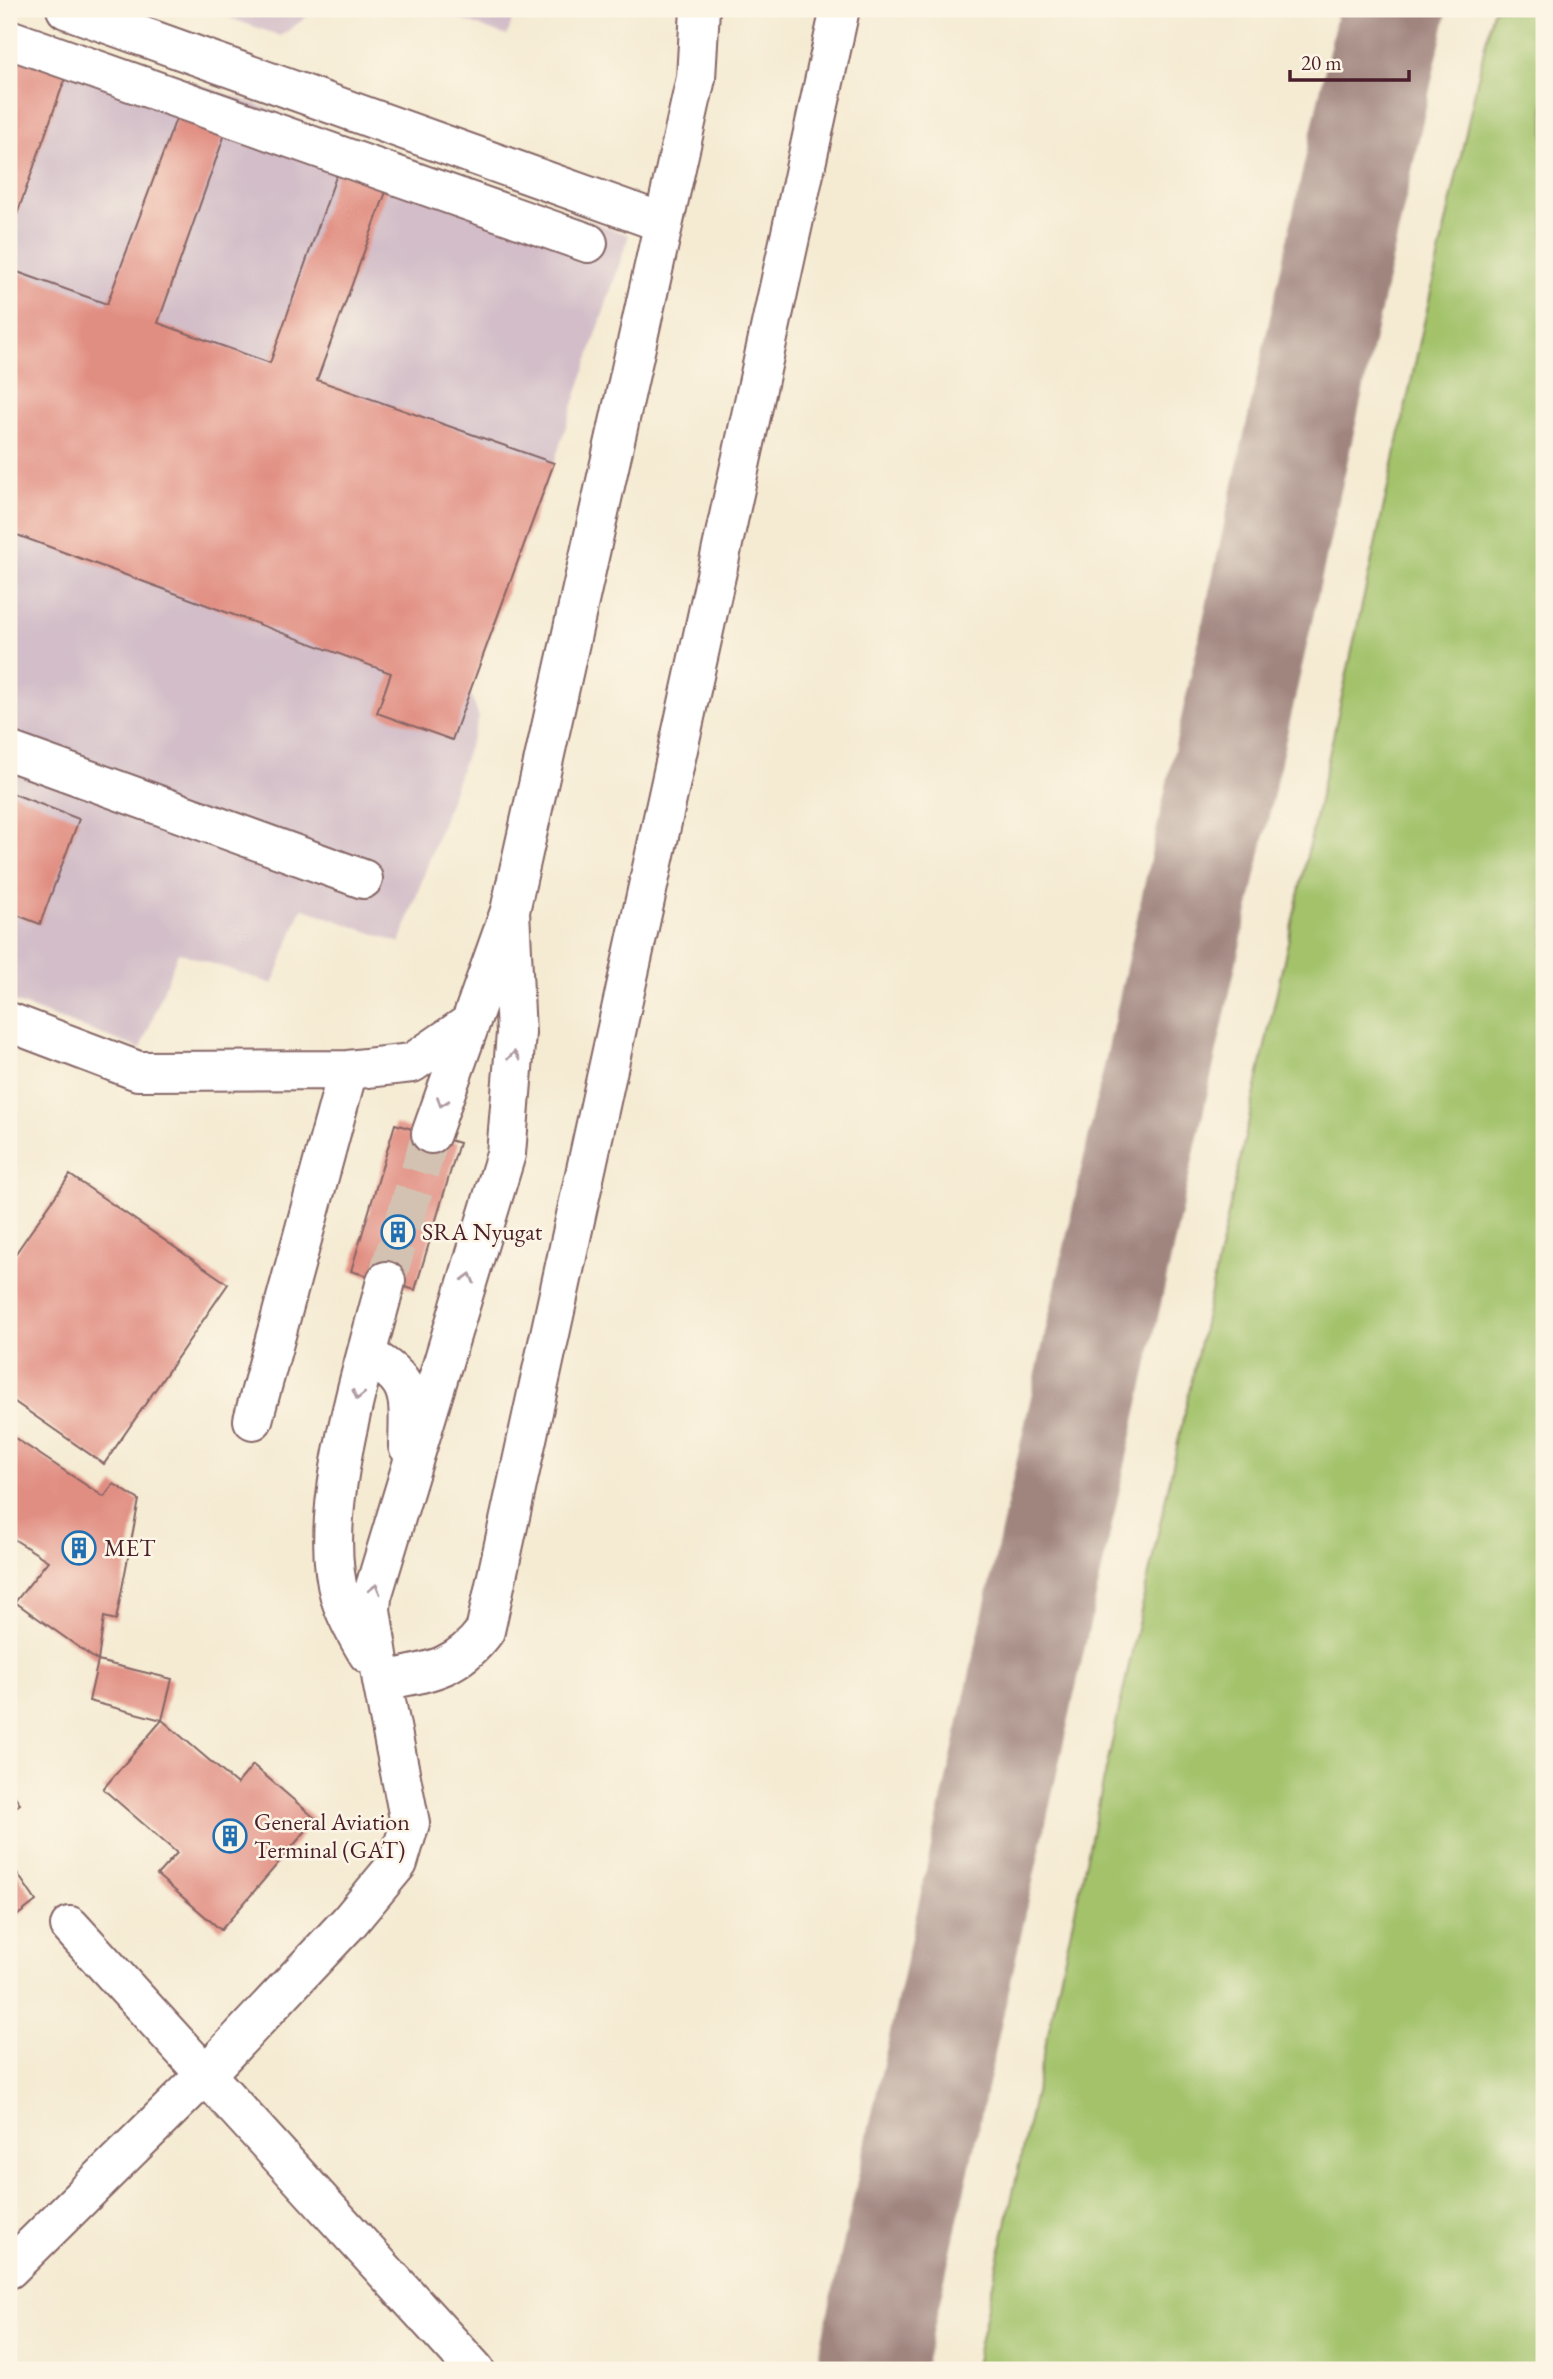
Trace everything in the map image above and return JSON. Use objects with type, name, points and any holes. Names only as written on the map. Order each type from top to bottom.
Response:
[{"type":"lane","points":[[66,9],[661,222]]},
{"type":"lane","points":[[430,1134],[510,911],[661,222],[696,78],[700,9]]},
{"type":"lane","points":[[382,1681],[432,1671],[454,1662],[470,1651],[485,1631],[840,9]]},
{"type":"lane","points":[[9,39],[588,243]]},
{"type":"lane","points":[[9,751],[363,879]]},
{"type":"lane","points":[[9,2269],[205,2075],[357,1914],[398,1863],[410,1823],[382,1681],[371,1610],[372,1597],[506,1154],[516,1033],[510,911]]},
{"type":"lane","points":[[9,1022],[138,1071],[348,1070],[412,1063],[470,1023]]},
{"type":"lane","points":[[253,1420],[348,1070]]},
{"type":"lane","points":[[382,1681],[339,1596],[333,1538],[336,1488],[386,1281]]},
{"type":"lane","points":[[367,1356],[419,1348],[456,1324]]},
{"type":"lane","points":[[367,1356],[397,1373],[405,1392],[409,1408],[407,1484]]},
{"type":"lane","points":[[69,1926],[475,2370]]},
{"type":"shaded area","points":[[204,9],[317,9],[281,36]]},
{"type":"shaded area","points":[[432,9],[516,9],[507,36]]},
{"type":"shaded area","points":[[9,18],[629,235],[554,463],[470,691],[479,718],[400,943],[302,908],[273,984],[178,952],[141,1049],[9,1000]]},
{"type":"green space","points":[[1493,9],[1544,9],[1544,2370],[974,2370]]},
{"type":"building","points":[[19,56],[67,73],[9,237],[9,83]]},
{"type":"building","points":[[177,116],[225,134],[158,323],[270,363],[338,171],[387,189],[317,380],[554,463],[452,740],[377,713],[391,673],[9,532],[9,269],[107,304]]},
{"type":"building","points":[[9,792],[79,819],[40,924],[9,912]]},
{"type":"building","name":"SRA Nyugat","points":[[395,1124],[459,1143],[415,1290],[351,1271]]},
{"type":"building","points":[[70,1175],[228,1284],[104,1464],[9,1398],[9,1263]]},
{"type":"building","name":"MET","points":[[9,1434],[104,1497],[114,1484],[139,1500],[116,1620],[104,1617],[98,1661],[15,1602],[48,1561],[9,1536]]},
{"type":"building","points":[[98,1661],[172,1679],[162,1720],[89,1701]]},
{"type":"building","name":"General Aviation Terminal (GAT)","points":[[162,1720],[237,1784],[253,1765],[316,1819],[221,1930],[157,1875],[177,1853],[103,1789]]},
{"type":"building","points":[[9,1787],[20,1804],[9,1812]]},
{"type":"building","points":[[9,1861],[36,1901],[9,1922]]},
{"type":"taxiway","points":[[870,2370],[1393,9]]},
{"type":"tunnel","points":[[386,1281],[431,1134]]},
{"type":"place","name":"SRA Nyugat","points":[[398,1232]]},
{"type":"place","name":"MET","points":[[79,1548]]},
{"type":"place","name":"General Aviation Terminal (GAT)","points":[[230,1836]]}]
